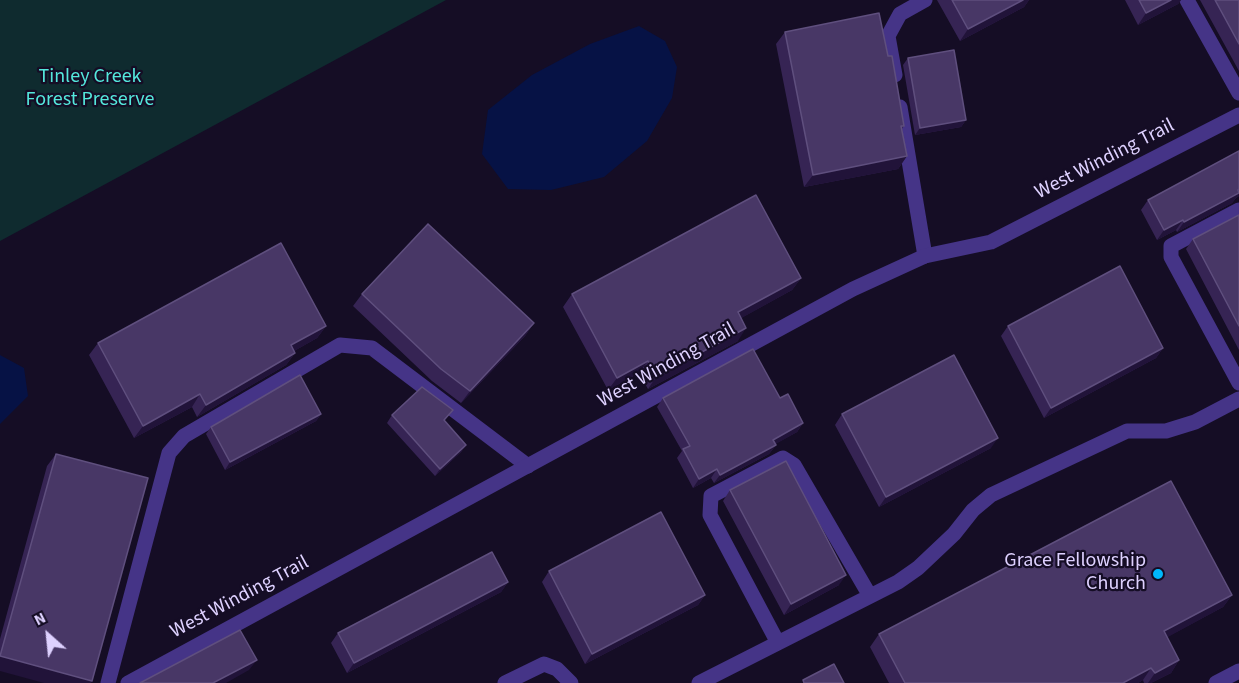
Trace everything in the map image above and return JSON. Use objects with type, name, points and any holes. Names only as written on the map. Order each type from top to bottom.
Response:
[{"type":"street","points":[[925,0],[900,14],[888,36],[925,256]]},
{"type":"street","points":[[1187,0],[1239,93]]},
{"type":"street","name":"West Winding Trail","points":[[128,683],[853,289],[925,256],[991,242],[1239,115]]},
{"type":"street","points":[[1239,210],[1171,246],[1171,258],[1239,383]]},
{"type":"street","points":[[108,683],[169,453],[184,436],[340,345],[372,348],[528,466]]},
{"type":"street","points":[[699,683],[898,582],[918,568],[954,534],[973,510],[991,495],[1127,431],[1166,431],[1195,422],[1239,399]]},
{"type":"street","points":[[778,643],[710,515],[711,496],[783,458],[794,465],[870,596]]},
{"type":"street","points":[[506,683],[544,664],[556,669],[571,683]]},
{"type":"street","points":[[1216,683],[1239,671]]},
{"type":"green space","name":"Tinley Creek Forest Preserve","points":[[0,0],[446,0],[0,241]]},
{"type":"shaded area","points":[[639,26],[665,41],[677,67],[672,98],[647,141],[604,177],[551,190],[508,189],[482,154],[488,110],[532,75],[590,44]]},
{"type":"shaded area","points":[[0,355],[24,368],[28,396],[0,424]]},
{"type":"building","points":[[952,0],[1023,0],[968,29]]},
{"type":"building","points":[[1139,0],[1171,0],[1146,13]]},
{"type":"building","points":[[1215,0],[1239,0],[1239,44]]},
{"type":"building","points":[[879,13],[888,56],[892,56],[907,156],[813,175],[785,32]]},
{"type":"building","points":[[954,50],[966,120],[920,128],[908,58]]},
{"type":"building","points":[[1239,151],[1239,193],[1164,230],[1148,200]]},
{"type":"building","points":[[756,195],[801,278],[738,312],[746,328],[656,377],[648,361],[617,378],[572,294]]},
{"type":"building","points":[[1239,215],[1239,326],[1193,239]]},
{"type":"building","points":[[428,224],[534,323],[470,391],[441,369],[362,294]]},
{"type":"building","points":[[281,243],[326,326],[291,345],[295,353],[206,405],[200,394],[143,426],[98,343]]},
{"type":"building","points":[[1120,266],[1163,348],[1051,408],[1008,326]]},
{"type":"building","points":[[753,349],[780,398],[788,394],[803,423],[773,440],[776,445],[720,475],[717,469],[699,479],[683,449],[690,446],[663,398]]},
{"type":"building","points":[[954,355],[998,438],[886,497],[842,414]]},
{"type":"building","points":[[300,375],[321,414],[230,462],[211,427]]},
{"type":"building","points":[[422,387],[453,410],[444,420],[466,445],[440,469],[392,415]]},
{"type":"building","points":[[56,454],[148,478],[92,681],[0,656]]},
{"type":"building","points":[[786,461],[846,575],[791,604],[730,490]]},
{"type":"building","name":"Grace Fellowship Church","points":[[1171,481],[1232,595],[1164,631],[1179,660],[1155,673],[1151,668],[1123,683],[905,683],[879,634]]},
{"type":"building","points":[[661,512],[705,595],[592,654],[549,571]]},
{"type":"building","points":[[492,552],[508,582],[354,663],[338,633]]},
{"type":"building","points":[[240,630],[257,660],[213,683],[140,683]]},
{"type":"building","points":[[834,664],[844,683],[804,683],[803,680]]},
{"type":"place","name":"Grace Fellowship Church","points":[[1158,574]]}]
